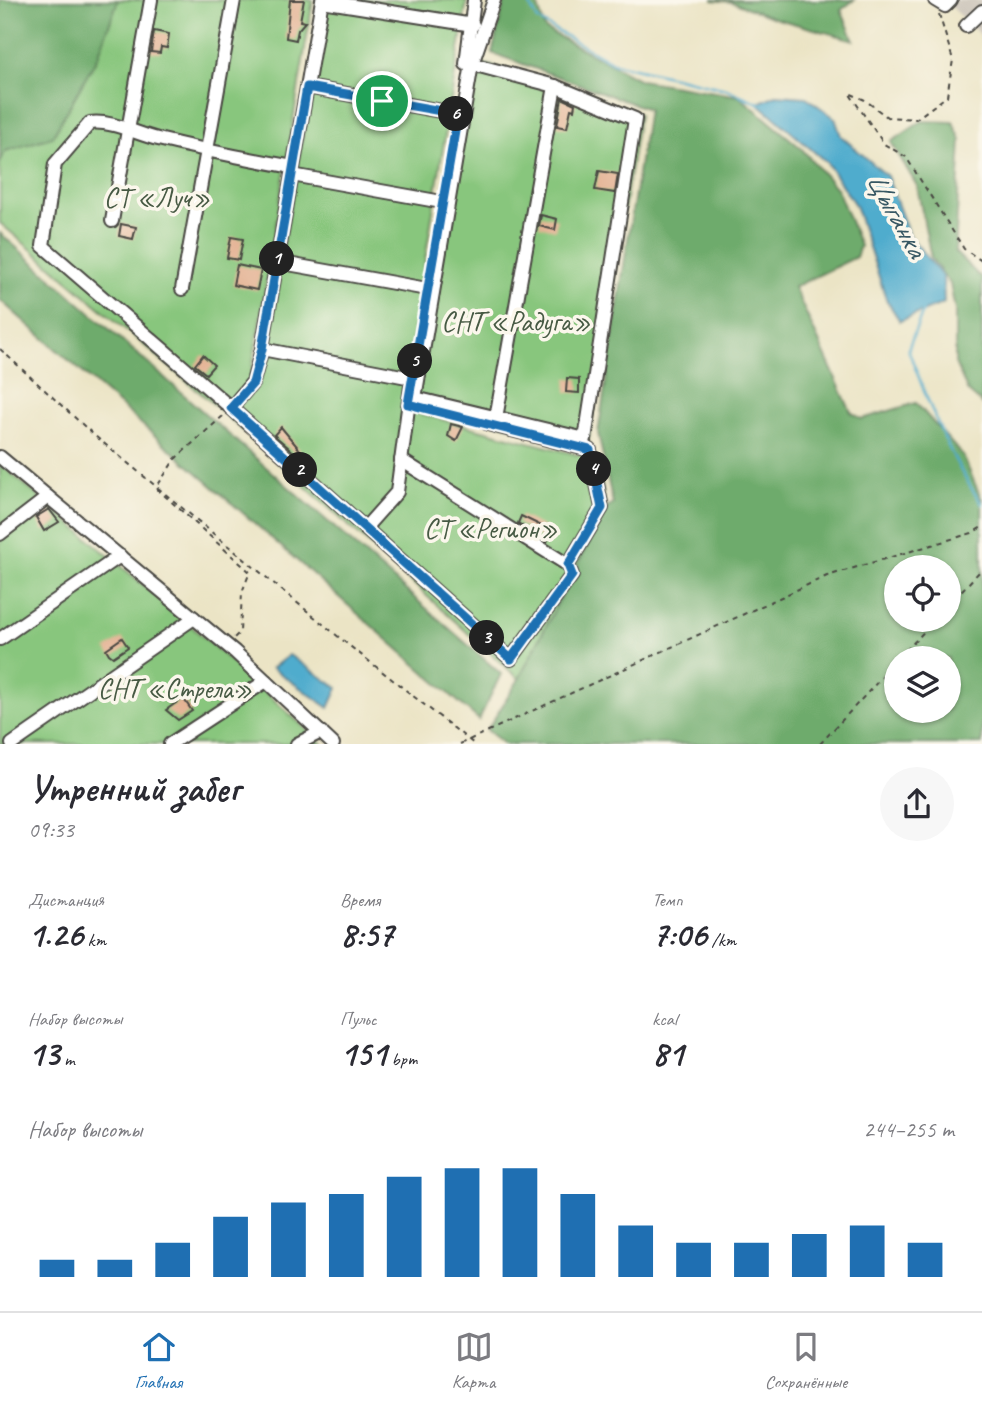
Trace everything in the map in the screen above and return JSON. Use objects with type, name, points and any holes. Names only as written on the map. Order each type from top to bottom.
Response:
[{"type":"street","points":[[112,221],[151,0]]},
{"type":"street","points":[[182,289],[234,0]]},
{"type":"street","points":[[365,528],[397,492],[412,378],[473,25],[474,0]]},
{"type":"street","points":[[472,64],[555,86],[635,119],[585,439],[415,398],[472,64],[495,0]]},
{"type":"street","points":[[937,5],[945,6],[951,0]]},
{"type":"street","points":[[231,408],[253,383],[262,349],[322,1],[473,25]]},
{"type":"street","points":[[966,26],[982,12]]},
{"type":"street","points":[[496,418],[555,86]]},
{"type":"street","points":[[307,87],[458,114]]},
{"type":"street","points":[[401,460],[568,565],[572,575],[511,659],[231,408],[43,246],[55,164],[90,123],[104,121],[129,132],[208,152],[442,202]]},
{"type":"street","points":[[276,262],[427,289]]},
{"type":"street","points":[[262,349],[412,378]]},
{"type":"street","points":[[408,404],[590,450],[602,508],[568,565]]},
{"type":"street","points":[[0,457],[227,646],[334,744]]},
{"type":"street","points":[[0,534],[48,497]]},
{"type":"street","points":[[0,639],[120,556]]},
{"type":"street","points":[[12,744],[194,618]]},
{"type":"street","points":[[170,744],[266,681]]},
{"type":"street","points":[[296,744],[321,732]]},
{"type":"path","points":[[937,5],[953,61],[947,96],[916,119],[887,117],[865,100],[849,93],[884,144],[906,157],[964,249],[982,261]]},
{"type":"path","points":[[0,349],[95,436],[346,643],[474,744]]},
{"type":"path","points":[[157,487],[176,459],[231,408]]},
{"type":"path","points":[[157,487],[250,572],[242,592],[240,632],[227,646]]},
{"type":"path","points":[[460,744],[468,738],[827,576],[972,533],[982,527]]},
{"type":"path","points":[[961,591],[982,569]]},
{"type":"path","points":[[910,646],[924,632]]},
{"type":"path","points":[[820,744],[884,675]]},
{"type":"shaded area","points":[[944,0],[982,0],[982,36]]},
{"type":"green space","points":[[0,0],[118,0],[98,56],[52,137],[5,151],[0,163]]},
{"type":"green space","name":"СТ «Луч»","points":[[118,0],[313,0],[250,381],[223,412],[0,223],[0,163],[5,151],[52,137],[98,56]]},
{"type":"green space","name":"СТ «Регион»","points":[[327,0],[467,0],[401,409],[598,460],[606,509],[519,679],[229,418],[258,384]]},
{"type":"green space","points":[[505,0],[536,0],[545,29],[640,80],[739,96],[801,148],[837,189],[860,246],[856,257],[794,287],[851,412],[862,419],[916,403],[963,456],[982,500],[982,744],[504,744],[487,730],[519,679],[606,509],[613,504],[598,433],[648,109],[492,53]]},
{"type":"green space","points":[[712,0],[854,0],[841,10],[854,40],[774,18],[732,2]]},
{"type":"green space","name":"СНТ «Радуга»","points":[[471,60],[556,83],[639,114],[588,445],[411,402]]},
{"type":"green space","points":[[922,121],[953,122],[961,140],[955,252],[982,279],[982,404],[968,392],[955,363],[955,310],[950,284],[931,258],[917,186],[891,142]]},
{"type":"green space","points":[[0,233],[501,674],[479,720],[0,300]]},
{"type":"green space","name":"СНТ «Стрела»","points":[[0,464],[180,616],[323,744],[0,744]]},
{"type":"water","points":[[776,95],[806,97],[835,118],[841,136],[887,176],[909,235],[943,277],[944,303],[900,321],[887,301],[855,205],[827,163],[758,103]]},
{"type":"water","points":[[289,655],[338,688],[329,708],[272,668]]},
{"type":"building","points":[[290,0],[304,0],[300,21],[305,22],[298,30],[296,40],[286,38]]},
{"type":"building","points":[[154,31],[169,34],[167,48],[161,47],[160,53],[151,52]]},
{"type":"building","points":[[562,98],[575,104],[574,110],[571,109],[567,128],[557,126]]},
{"type":"building","points":[[599,171],[618,174],[615,193],[595,190]]},
{"type":"building","points":[[541,215],[557,219],[555,230],[539,226]]},
{"type":"building","points":[[121,224],[136,227],[133,239],[119,236]]},
{"type":"building","points":[[231,237],[243,239],[239,260],[227,258]]},
{"type":"building","points":[[237,265],[261,270],[257,290],[233,285]]},
{"type":"building","points":[[203,355],[214,365],[206,374],[195,365]]},
{"type":"building","points":[[567,378],[579,379],[579,393],[566,392]]},
{"type":"building","points":[[451,424],[463,427],[456,441],[448,436]]},
{"type":"building","points":[[281,427],[300,450],[296,454],[274,435]]},
{"type":"building","points":[[49,509],[59,522],[44,531],[36,517]]},
{"type":"building","points":[[521,516],[552,531],[547,542],[518,523]]},
{"type":"building","points":[[122,638],[128,647],[113,657],[106,649]]},
{"type":"building","points":[[183,698],[192,711],[178,720],[166,710]]},
{"type":"waterway","name":"Цыганка","points":[[527,0],[538,20],[613,63],[726,89],[761,104]]},
{"type":"waterway","name":"Цыганка","points":[[923,311],[908,349],[949,449],[982,504]]},
{"type":"route","points":[[307,87],[382,101],[458,114],[408,404],[590,450],[602,508],[568,565],[572,575],[511,659],[231,408],[253,383],[262,349],[307,87]]}]
